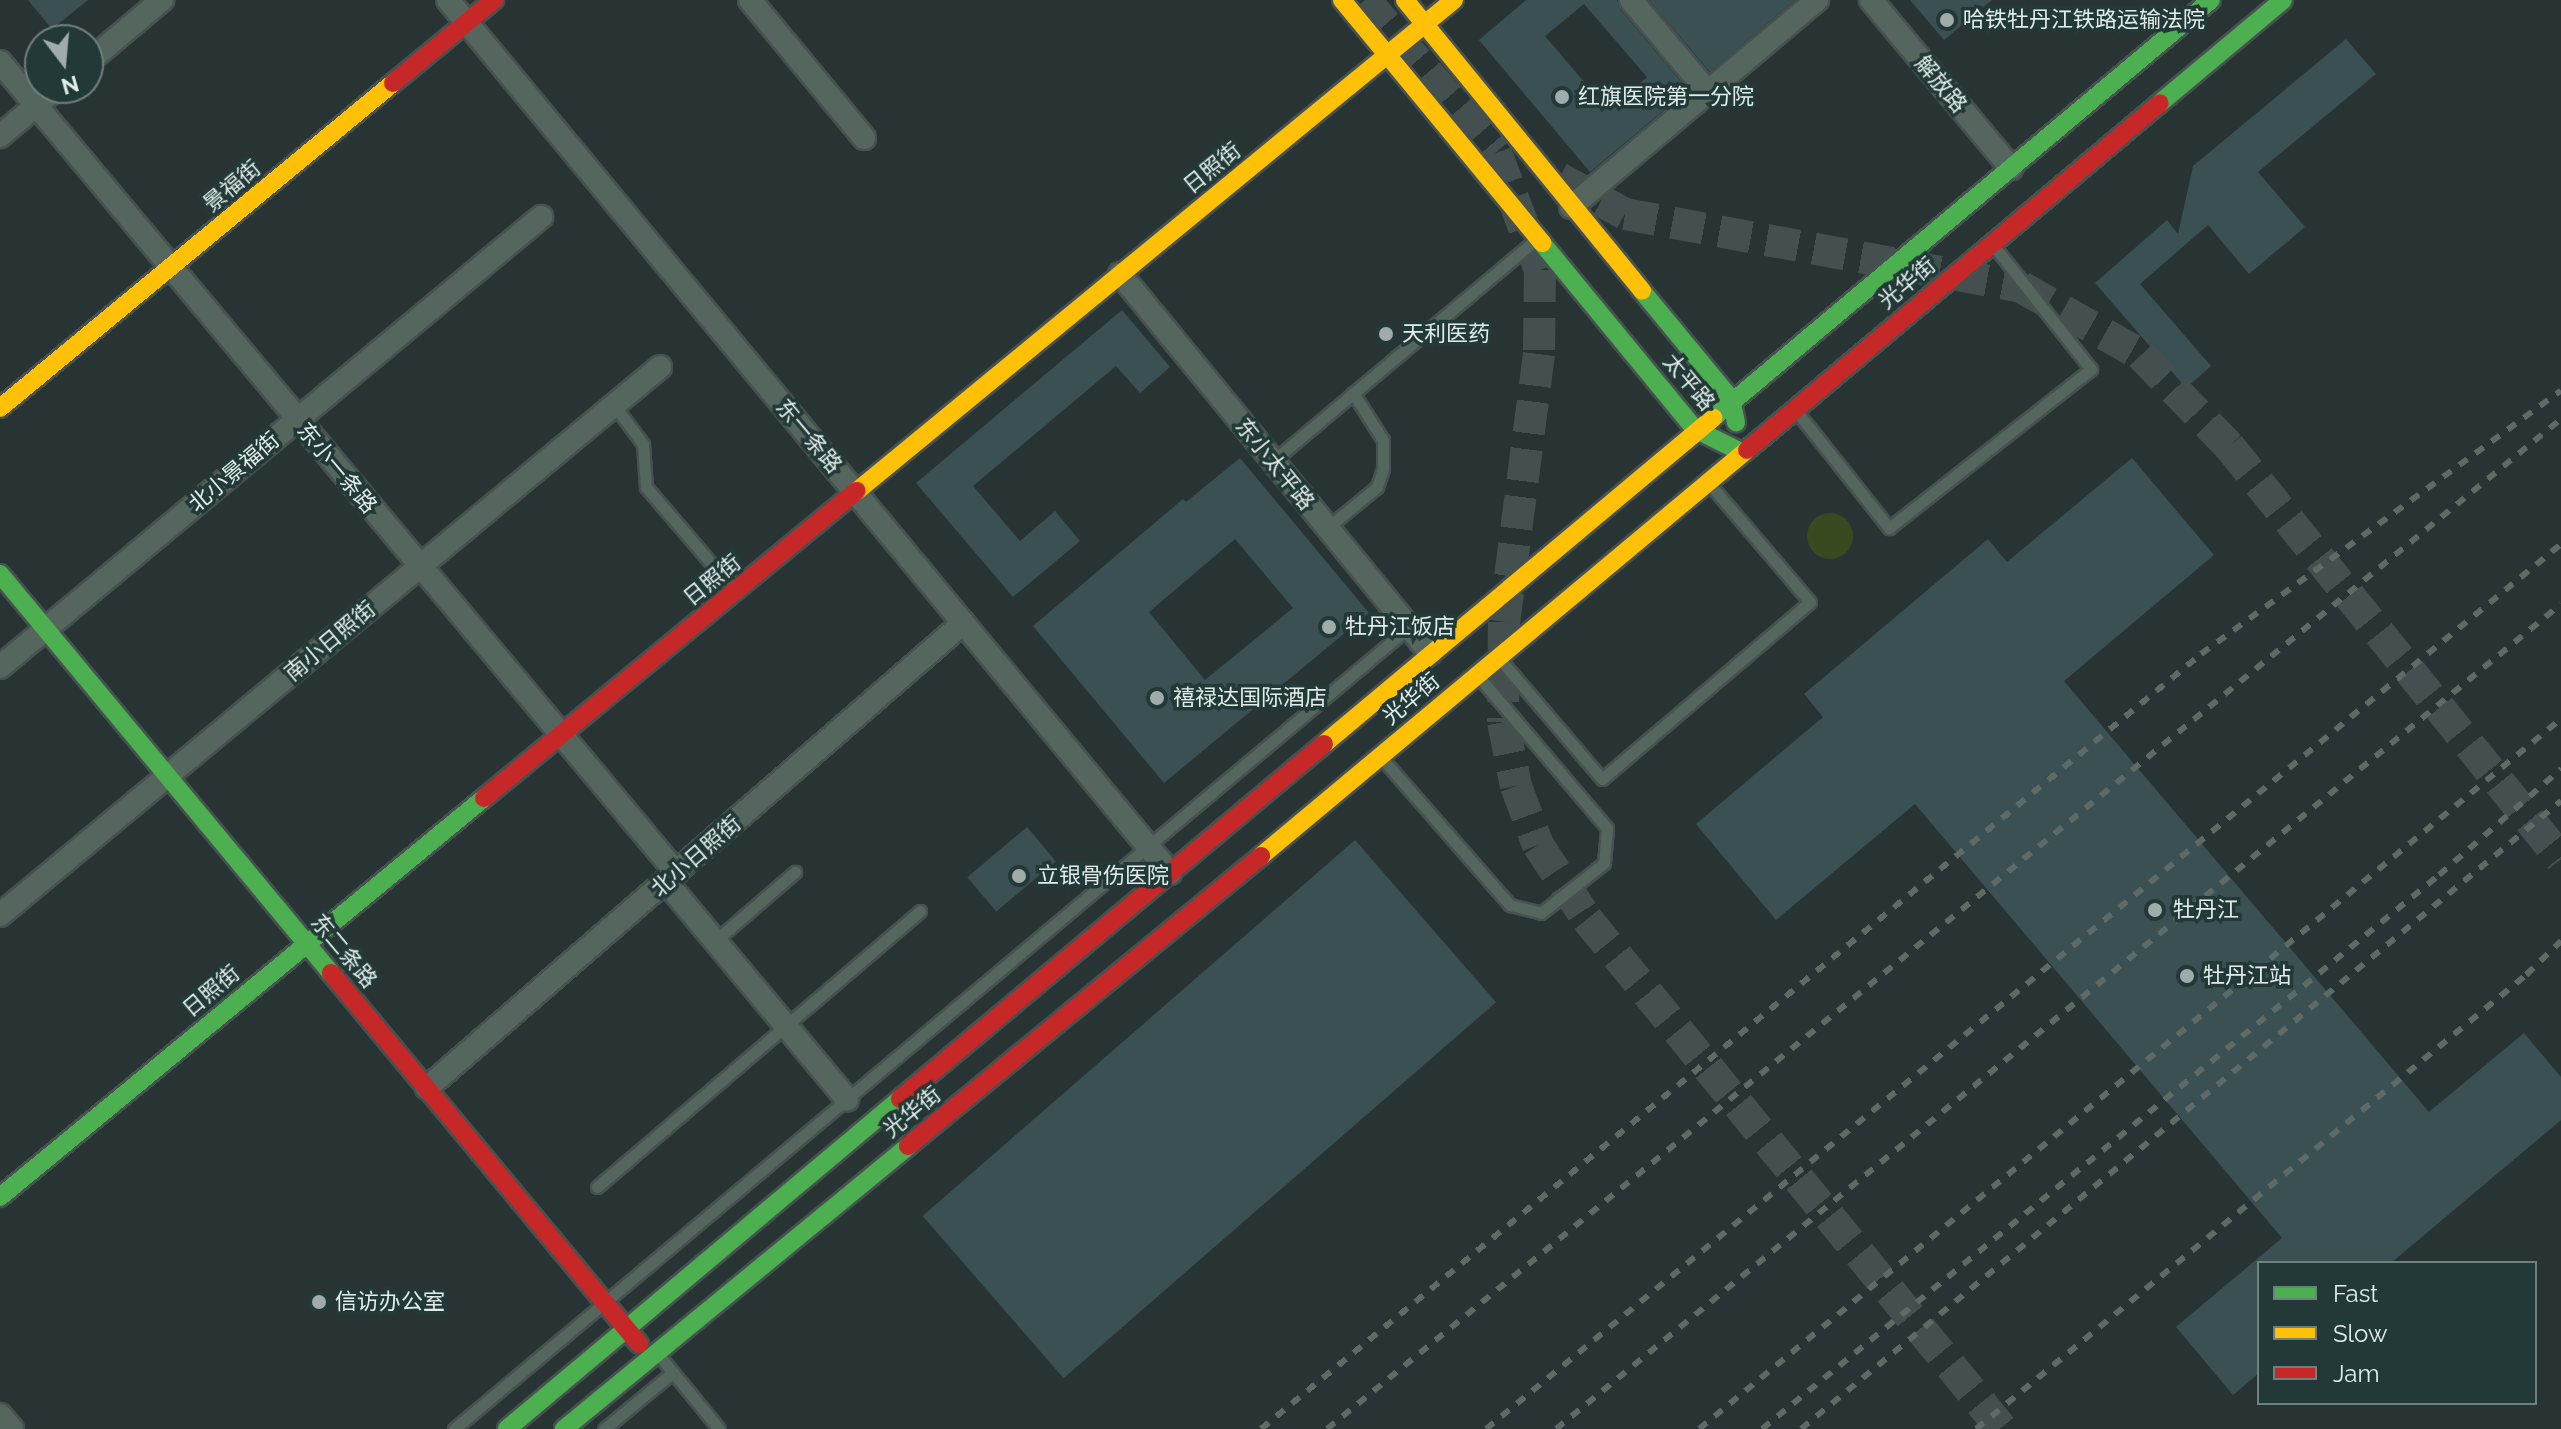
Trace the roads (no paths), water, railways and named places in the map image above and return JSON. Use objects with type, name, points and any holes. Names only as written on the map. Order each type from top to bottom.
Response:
[{"type":"main road","name":"景福街","points":[[0,408],[494,0]]},
{"type":"main road","name":"太平路","points":[[1342,0],[1695,429],[1741,452]]},
{"type":"main road","name":"太平路","points":[[1405,0],[1571,207],[1731,399],[1741,452]]},
{"type":"main road","name":"日照街","points":[[0,1197],[1454,0]]},
{"type":"main road","name":"光华街","points":[[507,1429],[1695,429],[2211,0]]},
{"type":"main road","name":"光华街","points":[[564,1429],[1381,756],[2283,0]]},
{"type":"main road","name":"东二条路","points":[[0,574],[604,1303],[654,1355]]},
{"type":"street","points":[[104,49],[162,0]]},
{"type":"street","name":"东一条路","points":[[448,0],[1170,873]]},
{"type":"street","points":[[750,0],[864,138]]},
{"type":"street","points":[[1631,0],[1708,92]]},
{"type":"street","points":[[1571,207],[1817,0]]},
{"type":"street","name":"解放路","points":[[1871,0],[2011,168]]},
{"type":"street","name":"东小一条路","points":[[0,62],[561,735],[672,877],[715,941],[847,1099]]},
{"type":"street","points":[[0,136],[38,104]]},
{"type":"street","name":"北小景福街","points":[[0,667],[541,217]]},
{"type":"street","name":"东小太平路","points":[[1120,274],[1430,653]]},
{"type":"street","name":"南小日照街","points":[[0,915],[660,367]]},
{"type":"street","name":"北小日照街","points":[[427,1088],[963,623]]},
{"type":"street","points":[[0,1415],[12,1429]]},
{"type":"lane","points":[[1273,461],[1538,237]]},
{"type":"lane","points":[[1794,409],[1889,528],[2091,369],[1992,244]]},
{"type":"lane","points":[[1327,528],[1377,487],[1383,468],[1383,440],[1353,393]]},
{"type":"lane","points":[[614,405],[643,444],[646,487],[735,591]]},
{"type":"lane","points":[[1498,657],[1602,779],[1810,602],[1707,481]]},
{"type":"lane","points":[[454,1429],[1409,627]]},
{"type":"lane","points":[[1381,756],[1510,905],[1541,913],[1604,863],[1607,828],[1477,675]]},
{"type":"lane","points":[[715,941],[795,872]]},
{"type":"lane","points":[[597,1187],[920,911]]},
{"type":"lane","points":[[654,1355],[719,1429]]},
{"type":"lane","points":[[604,1429],[672,1373]]},
{"type":"tunnel","points":[[1365,0],[1496,153],[1540,270],[1539,354],[1504,622],[1503,722],[1516,786],[1538,845],[1587,919],[2002,1429]]},
{"type":"tunnel","points":[[1559,178],[1625,214],[2021,287],[2141,355],[2229,446],[2561,859]]},
{"type":"railway","points":[[1261,1429],[2201,654],[2561,391]]},
{"type":"railway","points":[[1327,1429],[2561,419]]},
{"type":"railway","points":[[1486,1429],[2561,544]]},
{"type":"railway","points":[[1556,1429],[2561,604]]},
{"type":"railway","points":[[1699,1429],[2561,719]]},
{"type":"railway","points":[[1762,1429],[2439,875],[2561,769]]},
{"type":"railway","points":[[1801,1429],[2561,801]]},
{"type":"railway","points":[[1976,1429],[2526,975],[2561,941]]},
{"type":"place","name":"哈铁牡丹江铁路运输法院","points":[[1947,20]]},
{"type":"place","name":"红旗医院第一分院","points":[[1562,97]]},
{"type":"place","name":"天利医药","points":[[1386,334]]},
{"type":"place","name":"牡丹江饭店","points":[[1329,627]]},
{"type":"place","name":"禧禄达国际酒店","points":[[1157,698]]},
{"type":"place","name":"立银骨伤医院","points":[[1019,876]]},
{"type":"place","name":"牡丹江","points":[[2155,910]]},
{"type":"place","name":"牡丹江站","points":[[2187,976]]},
{"type":"place","name":"信访办公室","points":[[319,1302]]}]
